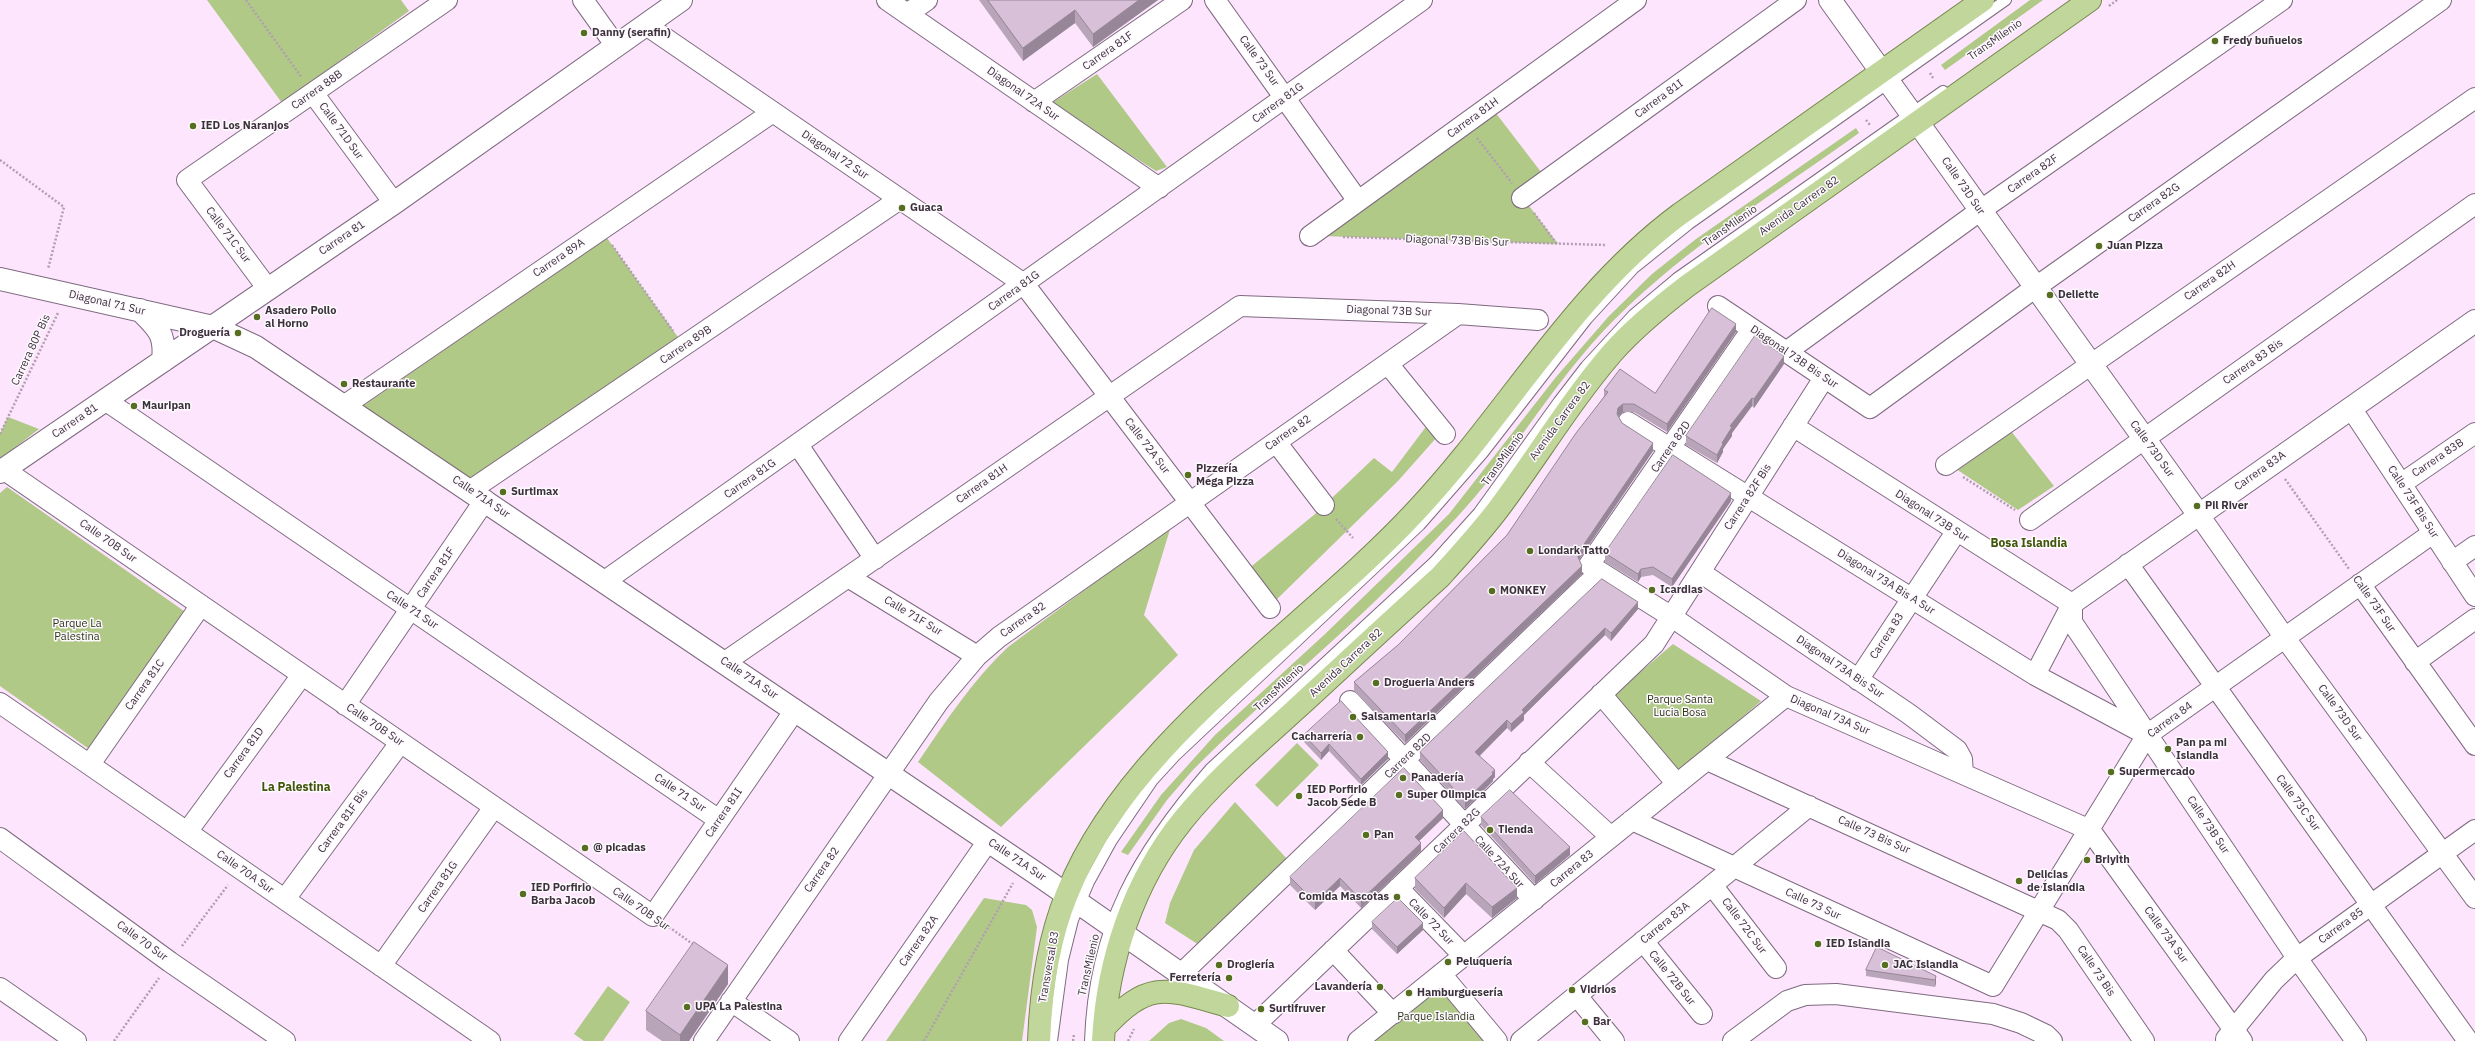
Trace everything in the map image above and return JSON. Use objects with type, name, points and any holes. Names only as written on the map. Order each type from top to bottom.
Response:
[{"type":"main road","points":[[1073,899],[1078,869],[1126,791],[1144,770],[1207,706],[1383,545],[1416,511],[1466,455],[1570,320],[1616,269],[1659,230],[1885,77],[1983,0]]},
{"type":"main road","name":"Avenida Carrera 82","points":[[1117,929],[1132,906],[1146,876],[1182,821],[1220,780],[1440,577],[1500,506],[1556,424],[1614,352],[1647,319],[1687,286],[1914,117],[2090,0]]},
{"type":"main road","name":"Transversal 83","points":[[1039,1041],[1045,973],[1056,926],[1073,899]]},
{"type":"main road","points":[[1099,1037],[1111,981],[1117,929]]},
{"type":"main road","points":[[1099,1037],[1129,1004],[1154,991],[1176,991],[1228,1006]]},
{"type":"street","name":"Carrera 88B","points":[[187,180],[313,93],[426,6],[447,0]]},
{"type":"street","points":[[583,0],[616,46]]},
{"type":"street","name":"Carrera 81","points":[[2,470],[394,203],[681,0]]},
{"type":"street","name":"Diagonal 72A Sur","points":[[887,0],[1158,188]]},
{"type":"street","points":[[907,14],[927,0]]},
{"type":"street","name":"Carrera 81F","points":[[1034,102],[1182,0]]},
{"type":"street","name":"Carrera 81G","points":[[605,581],[1422,0]]},
{"type":"street","name":"Carrera 81H","points":[[1310,236],[1636,0]]},
{"type":"street","name":"Carrera 81I","points":[[1522,198],[1796,0]]},
{"type":"street","name":"Calle 73D Sur","points":[[1830,0],[2145,439],[2285,638],[2475,898]]},
{"type":"street","name":"Carrera 82F","points":[[1786,352],[1981,210],[2282,0]]},
{"type":"street","name":"Carrera 82G","points":[[1870,408],[2036,287],[2440,0]]},
{"type":"street","name":"Calle 73 Sur","points":[[1222,2],[1285,98],[1358,201]]},
{"type":"street","name":"Diagonal 72 Sur","points":[[646,25],[1024,284]]},
{"type":"street","name":"Calle 71D Sur","points":[[313,93],[394,203]]},
{"type":"street","name":"Carrera 82H","points":[[1946,465],[2475,98]]},
{"type":"street","name":"Carrera 89A","points":[[345,405],[773,112]]},
{"type":"street","name":"Calle 71C Sur","points":[[187,180],[268,289]]},
{"type":"street","name":"Carrera 89B","points":[[478,495],[684,346],[900,199]]},
{"type":"street","name":"Carrera 83 Bis","points":[[2030,520],[2475,204]]},
{"type":"street","name":"Diagonal 71 Sur","points":[[0,279],[213,327]]},
{"type":"street","name":"Calle 72A Sur","points":[[1024,284],[1270,608]]},
{"type":"street","name":"Carrera 81H","points":[[725,662],[1240,306]]},
{"type":"street","name":"Diagonal 73B Sur","points":[[1240,306],[1458,314],[1538,320]]},
{"type":"street","name":"Diagonal 73B Bis Sur","points":[[1718,306],[1870,408]]},
{"type":"street","points":[[140,310],[160,331],[164,348],[163,361]]},
{"type":"street","name":"Carrera 82","points":[[704,1041],[939,701],[977,656],[999,637],[1458,314]]},
{"type":"street","name":"Carrera 83A","points":[[2035,675],[2072,604],[2475,321]]},
{"type":"street","name":"Calle 71A Sur","points":[[213,327],[256,347],[345,405],[1117,929],[1277,1041]]},
{"type":"street","name":"Carrera 82D","points":[[1181,974],[1404,760],[1595,569],[1670,448],[1752,329]]},
{"type":"street","points":[[1388,364],[1446,434]]},
{"type":"street","name":"Carrera 82F Bis","points":[[1672,617],[1824,378]]},
{"type":"street","name":"Calle 71 Sur","points":[[105,400],[719,820]]},
{"type":"street","name":"Calle 73F Bis Sur","points":[[2351,408],[2475,596]]},
{"type":"street","name":"Diagonal 73A Bis A Sur","points":[[1628,422],[2035,675],[2147,735]]},
{"type":"street","name":"Diagonal 73B Sur","points":[[1793,426],[1956,532],[2072,604]]},
{"type":"street","name":"Carrera 83B","points":[[2401,484],[2475,433]]},
{"type":"street","points":[[1276,442],[1324,505]]},
{"type":"street","points":[[798,445],[875,559]]},
{"type":"street","name":"Calle 70B Sur","points":[[2,470],[653,916]]},
{"type":"street","name":"Carrera 81F","points":[[345,705],[411,609],[478,495]]},
{"type":"street","name":"Carrera 83","points":[[1858,680],[1956,532]]},
{"type":"street","name":"Carrera 84","points":[[1993,986],[2147,735],[2433,533]]},
{"type":"street","points":[[2452,562],[2475,546]]},
{"type":"street","name":"Calle 73C Sur","points":[[2128,564],[2468,1041]]},
{"type":"street","name":"Diagonal 73A Sur","points":[[1595,569],[1672,617],[1786,696],[2090,830]]},
{"type":"street","name":"Diagonal 73A Bis Sur","points":[[1700,572],[1958,750],[1962,759],[1963,774]]},
{"type":"street","name":"Calle 71F Sur","points":[[848,577],[977,656]]},
{"type":"street","name":"Calle 73F Sur","points":[[2360,584],[2415,662],[2472,734]]},
{"type":"street","name":"Calle 73B Sur","points":[[2072,604],[2072,622],[2297,958],[2356,1041]]},
{"type":"street","name":"Carrera 81C","points":[[90,764],[200,605]]},
{"type":"street","name":"Carrera 82G","points":[[1255,1025],[1654,644],[1672,617]]},
{"type":"street","points":[[2415,662],[2475,619]]},
{"type":"street","name":"Carrera 81D","points":[[187,832],[302,675]]},
{"type":"street","points":[[1601,694],[1677,784]]},
{"type":"street","name":"Carrera 83","points":[[1358,1041],[1786,696]]},
{"type":"street","name":"Calle 72A Sur","points":[[1350,701],[1534,900]]},
{"type":"street","name":"Calle 70A Sur","points":[[0,703],[490,1041]]},
{"type":"street","name":"Carrera 81I","points":[[653,916],[795,710]]},
{"type":"street","name":"Carrera 81F Bis","points":[[285,900],[400,743]]},
{"type":"street","name":"Calle 73 Bis Sur","points":[[1707,760],[2040,910]]},
{"type":"street","points":[[1529,762],[1612,837]]},
{"type":"street","name":"Carrera 83A","points":[[1521,1041],[1809,806]]},
{"type":"street","name":"Carrera 81G","points":[[381,966],[494,807]]},
{"type":"street","name":"Calle 73 Sur","points":[[1632,820],[1733,868],[1993,986]]},
{"type":"street","name":"Calle 73A Sur","points":[[2090,830],[2233,1037]]},
{"type":"street","name":"Carrera 85","points":[[2233,1037],[2274,980],[2297,958],[2475,830]]},
{"type":"street","name":"Calle 70 Sur","points":[[0,838],[170,962],[285,1041]]},
{"type":"street","name":"Carrera 82A","points":[[849,1041],[988,841]]},
{"type":"street","name":"Calle 72C Sur","points":[[1712,885],[1776,968]]},
{"type":"street","name":"Calle 72 Sur","points":[[1398,888],[1464,956]]},
{"type":"street","name":"Calle 73 Bis","points":[[2040,910],[2058,920],[2068,930],[2144,1041]]},
{"type":"street","name":"Calle 72B Sur","points":[[1643,942],[1702,1014]]},
{"type":"street","points":[[1333,950],[1393,1014]]},
{"type":"street","points":[[1441,974],[1497,1041]]},
{"type":"street","points":[[0,988],[76,1041]]},
{"type":"street","points":[[1733,1041],[1787,1001],[1805,996],[1836,994],[1994,1014],[2021,1022],[2046,1035],[2052,1041]]},
{"type":"street","points":[[1577,996],[1614,1041]]},
{"type":"street","points":[[731,1001],[790,1041]]},
{"type":"lane","points":[[1885,77],[2006,0]]},
{"type":"lane","name":"TransMilenio","points":[[1982,64],[2072,0]]},
{"type":"lane","points":[[1914,117],[1949,86]]},
{"type":"lane","points":[[1052,1041],[1073,899]]},
{"type":"path","name":"Calle 71D Sur","points":[[246,0],[313,93]]},
{"type":"path","points":[[1930,73],[1933,78]]},
{"type":"path","points":[[1866,120],[1870,125]]},
{"type":"path","points":[[0,160],[64,207],[43,289]]},
{"type":"path","points":[[601,229],[684,346]]},
{"type":"path","name":"Diagonal 73B Bis Sur","points":[[1310,236],[1605,245]]},
{"type":"path","name":"Carrera 80P Bis","points":[[0,434],[67,294]]},
{"type":"path","name":"Calle 73F Sur","points":[[2273,462],[2360,584]]},
{"type":"path","points":[[1946,465],[2030,520]]},
{"type":"path","points":[[1324,505],[1353,538]]},
{"type":"path","points":[[924,1041],[1014,881]]},
{"type":"path","name":"Calle 70B Sur","points":[[653,916],[696,947]]},
{"type":"path","points":[[1128,1041],[1136,1023]]},
{"type":"green space","points":[[207,0],[401,0],[409,11],[282,103]]},
{"type":"green space","points":[[2030,0],[2043,0],[1945,70],[1941,65]]},
{"type":"green space","points":[[1097,74],[1167,167],[1156,171],[1050,104]]},
{"type":"green space","points":[[1495,112],[1541,172],[1517,190],[1558,244],[1322,236]]},
{"type":"green space","points":[[1856,128],[1859,133],[1702,244],[1643,293],[1615,319],[1582,355],[1494,473],[1456,518],[1362,614],[1219,744],[1192,771],[1167,800],[1128,855],[1121,852],[1161,795],[1215,735],[1324,635],[1449,514],[1556,377],[1609,316],[1652,274],[1696,239]]},
{"type":"green space","points":[[607,238],[680,340],[475,483],[363,406]]},
{"type":"green space","points":[[8,417],[39,429],[0,459],[0,434]]},
{"type":"green space","points":[[1428,424],[1437,437],[1398,481],[1273,603],[1247,570],[1315,514],[1374,458],[1392,472]]},
{"type":"green space","points":[[2011,431],[2054,486],[2018,510],[1956,469]]},
{"type":"green space","name":"Parque La Palestina","points":[[7,487],[184,611],[89,749],[0,686],[0,493]]},
{"type":"green space","points":[[1171,526],[1144,615],[1178,655],[1001,827],[918,762],[971,688],[1008,647]]},
{"type":"green space","name":"Parque Santa Lucia Bosa","points":[[1673,644],[1761,701],[1677,774],[1610,698]]},
{"type":"green space","points":[[1297,743],[1319,765],[1277,807],[1255,785]]},
{"type":"green space","points":[[1235,802],[1288,860],[1199,945],[1165,923],[1170,903],[1194,850]]},
{"type":"green space","points":[[984,898],[1026,905],[1032,910],[1037,927],[1022,1041],[886,1041]]},
{"type":"green space","name":"Parque Islandia","points":[[1439,982],[1489,1041],[1368,1041]]},
{"type":"green space","points":[[608,986],[630,1002],[603,1041],[584,1041],[574,1034]]},
{"type":"green space","points":[[1181,1019],[1206,1028],[1224,1041],[1149,1041],[1169,1023]]},
{"type":"building","points":[[988,0],[1139,0],[1093,34],[1075,10],[1023,48]]},
{"type":"building","points":[[1712,308],[1736,324],[1667,424],[1634,404],[1623,404],[1618,408],[1617,414],[1622,423],[1653,443],[1580,550],[1578,557],[1582,566],[1405,735],[1354,682],[1398,645],[1507,535],[1576,433],[1608,392],[1604,390],[1620,369],[1655,393]]},
{"type":"building","points":[[1755,336],[1784,356],[1754,399],[1752,398],[1730,426],[1732,427],[1722,443],[1723,444],[1717,455],[1686,436]]},
{"type":"building","points":[[1673,455],[1731,493],[1672,579],[1653,567],[1641,569],[1638,574],[1605,553]]},
{"type":"building","points":[[1602,579],[1638,602],[1611,633],[1605,628],[1522,710],[1524,712],[1511,724],[1507,720],[1475,752],[1495,770],[1492,772],[1493,774],[1465,801],[1420,752]]},
{"type":"building","points":[[1341,701],[1388,752],[1361,779],[1329,744],[1321,753],[1304,735]]},
{"type":"building","points":[[1404,768],[1443,810],[1415,837],[1421,843],[1361,900],[1340,878],[1315,902],[1290,877]]},
{"type":"building","points":[[1510,790],[1570,847],[1535,876],[1481,817]]},
{"type":"building","points":[[1464,831],[1517,888],[1492,907],[1466,883],[1444,908],[1415,878]]},
{"type":"building","points":[[1398,898],[1423,923],[1397,947],[1372,922]]},
{"type":"building","name":"UPA La Palestina","points":[[694,942],[728,965],[680,1035],[646,1011]]},
{"type":"building","points":[[1877,947],[1936,976],[1935,980],[1866,970]]},
{"type":"place","name":"Danny (serafin)","points":[[584,33]]},
{"type":"place","name":"Fredy buñuelos","points":[[2215,41]]},
{"type":"place","name":"IED Los Naranjos","points":[[193,126]]},
{"type":"place","name":"Guaca","points":[[902,208]]},
{"type":"place","name":"Juan Pizza","points":[[2099,246]]},
{"type":"place","name":"Deliette","points":[[2050,295]]},
{"type":"place","name":"Asadero Pollo al Horno","points":[[257,317]]},
{"type":"place","name":"Droguería","points":[[238,333]]},
{"type":"place","name":"Restaurante","points":[[344,384]]},
{"type":"place","name":"Mauripan","points":[[134,406]]},
{"type":"place","name":"Pizzería Mega Pizza","points":[[1188,475]]},
{"type":"place","name":"Surtimax","points":[[503,492]]},
{"type":"place","name":"Pil River","points":[[2197,506]]},
{"type":"place","name":"Londark Tatto","points":[[1530,551]]},
{"type":"place","name":"Icardias","points":[[1652,590]]},
{"type":"place","name":"MONKEY","points":[[1492,591]]},
{"type":"place","name":"Drogueria Anders","points":[[1376,683]]},
{"type":"place","name":"Salsamentaria","points":[[1353,717]]},
{"type":"place","name":"Cacharrería","points":[[1360,737]]},
{"type":"place","name":"Pan pa mi Islandia","points":[[2168,749]]},
{"type":"place","name":"Supermercado","points":[[2111,772]]},
{"type":"place","name":"Panadería","points":[[1403,778]]},
{"type":"place","name":"Super Olimpica","points":[[1399,795]]},
{"type":"place","name":"IED Porfirio Jacob Sede B","points":[[1299,796]]},
{"type":"place","name":"Tienda","points":[[1490,830]]},
{"type":"place","name":"Pan","points":[[1366,835]]},
{"type":"place","name":"@ picadas","points":[[585,848]]},
{"type":"place","name":"Briyith","points":[[2087,860]]},
{"type":"place","name":"Delicias de Islandia","points":[[2019,881]]},
{"type":"place","name":"IED Porfirio Barba Jacob","points":[[523,894]]},
{"type":"place","name":"Comida Mascotas","points":[[1397,897]]},
{"type":"place","name":"IED Islandia","points":[[1818,944]]},
{"type":"place","name":"Peluquería","points":[[1448,962]]},
{"type":"place","name":"Drogiería","points":[[1219,965]]},
{"type":"place","name":"JAC Islandia","points":[[1885,965]]},
{"type":"place","name":"Ferretería","points":[[1229,978]]},
{"type":"place","name":"Lavandería","points":[[1380,987]]},
{"type":"place","name":"Vidrios","points":[[1572,990]]},
{"type":"place","name":"Hamburguesería","points":[[1409,993]]},
{"type":"place","name":"UPA La Palestina","points":[[687,1007]]},
{"type":"place","name":"Surtifruver","points":[[1261,1009]]},
{"type":"place","name":"Bar","points":[[1585,1022]]},
{"type":"district","name":"Bosa Islandia","points":[[2029,544]]},
{"type":"district","name":"La Palestina","points":[[296,788]]}]
